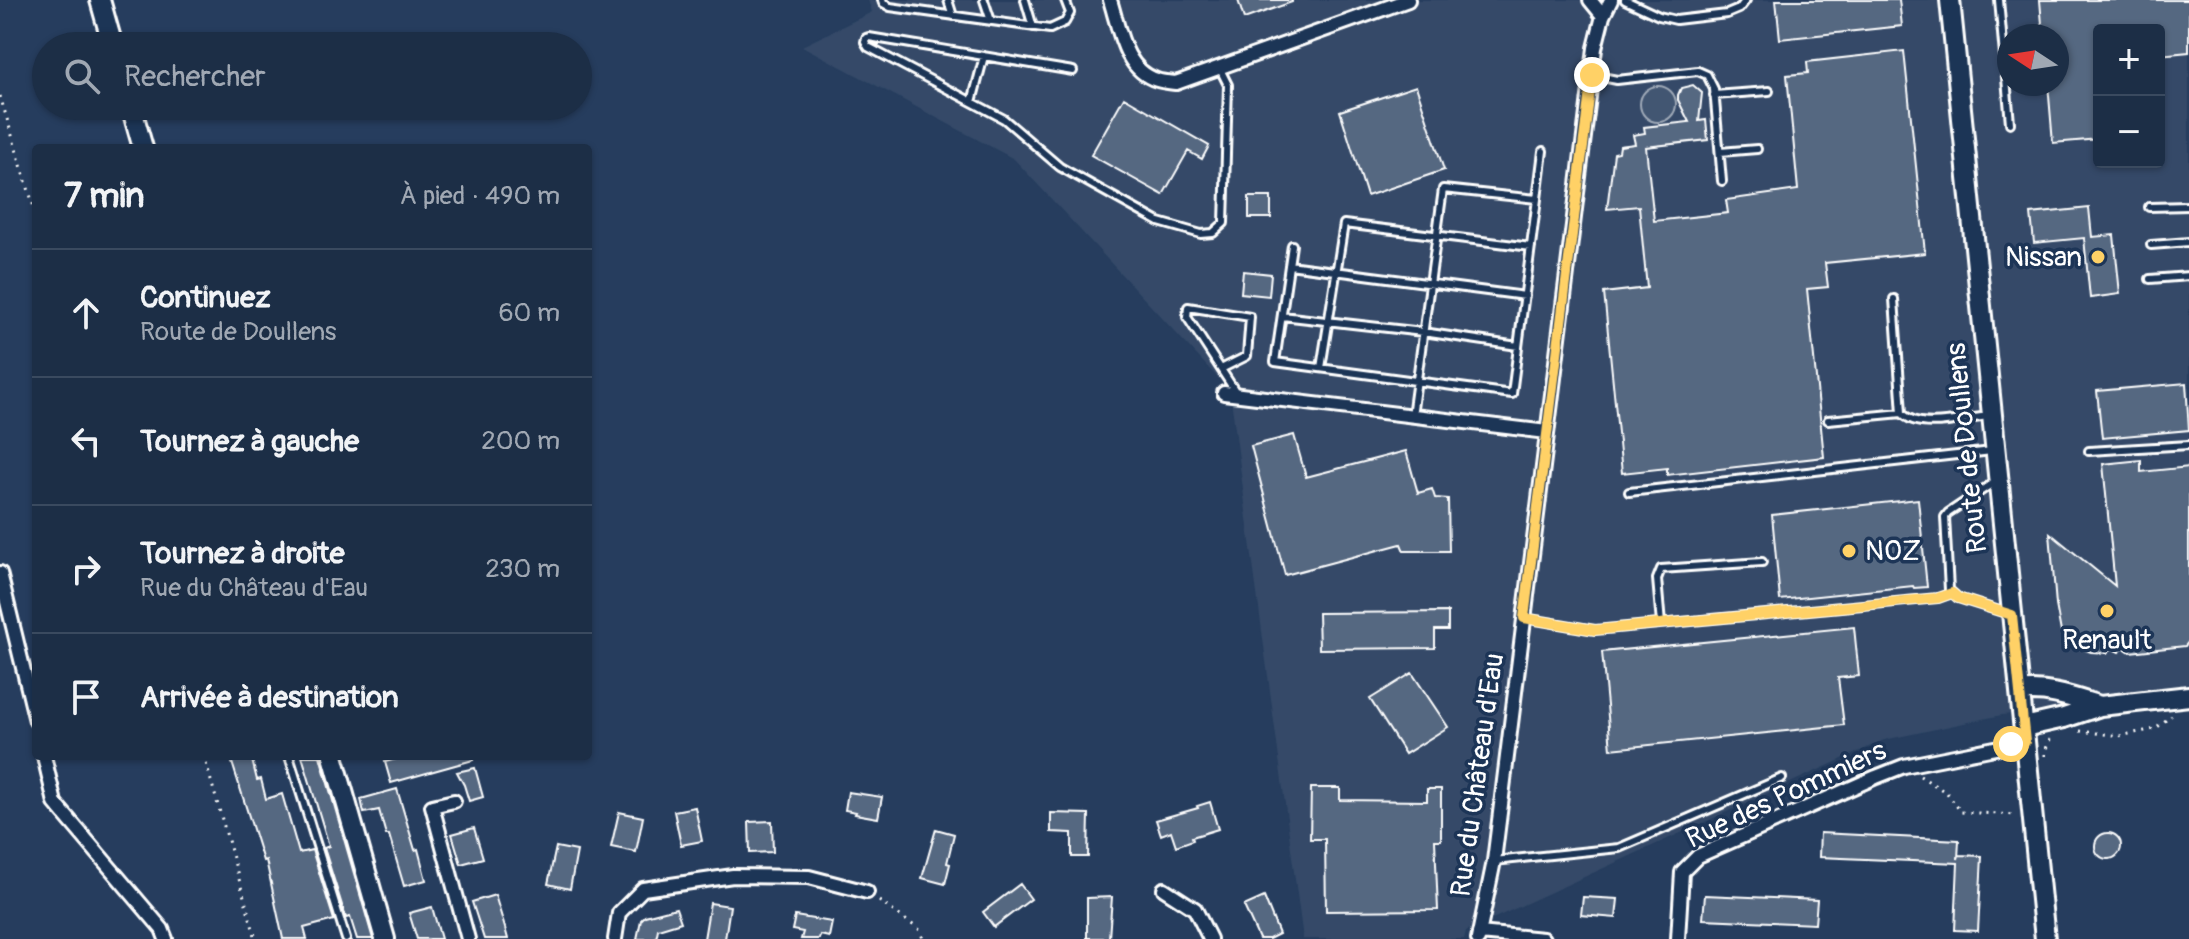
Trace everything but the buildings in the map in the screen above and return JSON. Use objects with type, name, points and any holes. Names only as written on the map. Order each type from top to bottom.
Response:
[{"type":"street","points":[[100,0],[109,32]]},
{"type":"street","points":[[1110,0],[1127,54],[1137,67],[1154,80],[1176,83],[1408,0]]},
{"type":"street","points":[[1590,0],[1603,16]]},
{"type":"street","name":"Rue du Château d'Eau","points":[[1478,936],[1494,861],[1595,48],[1603,16],[1611,0]]},
{"type":"street","name":"Route de Doullens","points":[[1950,0],[2045,939]]},
{"type":"street","points":[[135,120],[142,144]]},
{"type":"street","points":[[1224,393],[1547,432]]},
{"type":"street","points":[[0,573],[32,705]]},
{"type":"street","points":[[2020,692],[2060,694],[2100,706]]},
{"type":"street","points":[[2024,735],[2100,706],[2189,696]]},
{"type":"street","name":"Rue des Pommiers","points":[[1678,939],[1682,872],[1698,856],[1904,766],[2024,735]]},
{"type":"street","points":[[45,760],[55,803],[162,929],[166,939]]},
{"type":"street","points":[[334,760],[385,939]]},
{"type":"street","points":[[454,801],[432,806],[468,939]]},
{"type":"street","points":[[615,939],[619,913],[643,889],[733,876],[809,877],[867,892]]},
{"type":"street","points":[[1164,889],[1195,909],[1210,939]]},
{"type":"street","points":[[1478,936],[1543,939]]},
{"type":"lane","points":[[882,0],[890,7],[1050,29],[1065,22],[1070,13],[1065,0]]},
{"type":"lane","points":[[909,0],[912,10]]},
{"type":"lane","points":[[948,0],[953,16]]},
{"type":"lane","points":[[984,0],[991,21]]},
{"type":"lane","points":[[1025,0],[1033,27]]},
{"type":"lane","points":[[1625,0],[1659,16],[1676,20],[1727,14],[1739,9],[1746,0]]},
{"type":"lane","points":[[1999,0],[2010,123]]},
{"type":"lane","points":[[1073,71],[866,38],[865,42],[868,47],[1004,119],[1060,167],[1159,222],[1201,234],[1213,233],[1224,223],[1228,85],[1219,67]]},
{"type":"lane","points":[[972,102],[984,56]]},
{"type":"lane","points":[[1592,75],[1617,80],[1698,71],[1707,75],[1714,89],[1722,181]]},
{"type":"lane","points":[[1714,95],[1769,91]]},
{"type":"lane","points":[[1720,152],[1757,149]]},
{"type":"lane","points":[[1292,245],[1275,362],[1512,394],[1543,151]]},
{"type":"lane","points":[[1412,416],[1443,189],[1537,199]]},
{"type":"lane","points":[[2149,207],[2189,206]]},
{"type":"lane","points":[[1321,368],[1344,224],[1531,247]]},
{"type":"lane","points":[[2151,245],[2189,242]]},
{"type":"lane","points":[[1289,265],[1525,296]]},
{"type":"lane","points":[[2150,279],[2189,276]]},
{"type":"lane","points":[[1894,299],[1902,413],[1908,420],[1921,423],[1992,415]]},
{"type":"lane","points":[[1221,369],[1247,356],[1250,317],[1188,307],[1187,317],[1221,369],[1239,395]]},
{"type":"lane","points":[[1282,316],[1518,346]]},
{"type":"lane","points":[[1828,420],[1902,413]]},
{"type":"lane","points":[[2089,451],[2189,445]]},
{"type":"lane","points":[[1629,492],[1996,451]]},
{"type":"lane","points":[[1999,479],[1945,517],[1949,590],[1958,598],[2012,615]]},
{"type":"lane","points":[[1661,624],[1657,579],[1661,569],[1762,562]]},
{"type":"lane","points":[[1524,618],[1595,630],[1938,598],[1952,593]]},
{"type":"lane","points":[[290,760],[346,939]]},
{"type":"lane","points":[[1494,861],[1619,848],[1782,778]]},
{"type":"path","points":[[0,96],[32,201]]},
{"type":"path","points":[[2046,764],[2045,751],[2052,734],[2064,722],[2076,730],[2119,736],[2155,729],[2176,712]]},
{"type":"path","points":[[205,760],[256,939]]},
{"type":"path","points":[[1904,766],[1947,793],[1961,812],[2017,815]]},
{"type":"path","points":[[867,892],[920,930],[923,939]]},
{"type":"shaded area","points":[[868,0],[2189,0],[2189,697],[2002,715],[1884,740],[1466,931],[1464,939],[1303,939],[1230,391],[1014,159],[802,46],[872,12]]},
{"type":"shaded area","points":[[1658,86],[1670,92],[1676,104],[1670,116],[1658,122],[1646,116],[1640,104],[1646,92]]},
{"type":"place","name":"Nissan","points":[[2098,257]]},
{"type":"place","name":"NOZ","points":[[1849,551]]},
{"type":"place","name":"Renault","points":[[2107,611]]},
{"type":"route","points":[[1592,75],[1524,618],[1595,630],[1938,598],[1952,593],[1958,598],[2012,615],[2025,742],[2011,744]]}]
